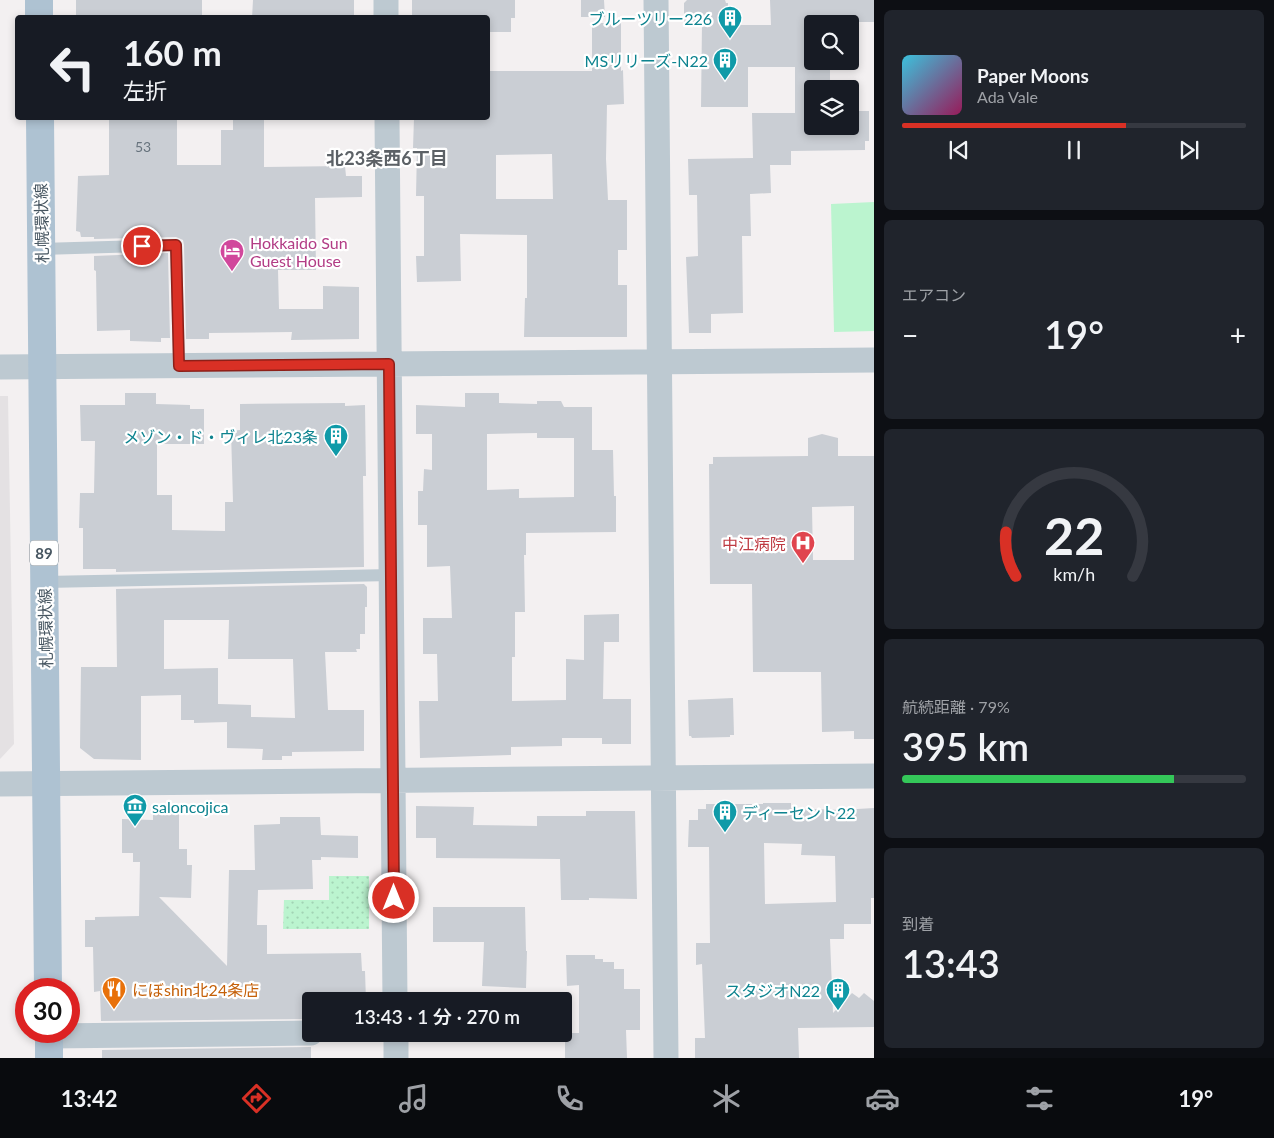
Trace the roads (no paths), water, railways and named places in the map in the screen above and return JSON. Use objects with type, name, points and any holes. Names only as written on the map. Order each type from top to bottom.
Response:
[{"type":"main road","points":[[39,0],[39,15]]},
{"type":"main road","name":"札幌環状線","points":[[40,120],[48,978]]},
{"type":"street","points":[[386,0],[386,15]]},
{"type":"street","points":[[656,0],[666,1058]]},
{"type":"street","points":[[387,120],[396,992]]},
{"type":"street","points":[[0,368],[874,360]]},
{"type":"street","points":[[0,784],[874,776]]},
{"type":"street","points":[[80,1041],[302,1033]]},
{"type":"street","points":[[396,1042],[396,1058]]},
{"type":"lane","points":[[41,249],[176,245],[179,366]]},
{"type":"lane","points":[[44,582],[392,575]]},
{"type":"place","name":"ブルーツリー226","points":[[730,39]]},
{"type":"place","name":"MSリリーズ-N22","points":[[725,81]]},
{"type":"place","name":"Hokkaido Sun Guest House","points":[[232,272]]},
{"type":"place","name":"メゾン・ド・ヴィレ北23条","points":[[336,457]]},
{"type":"place","name":"中江病院","points":[[803,564]]},
{"type":"place","name":"saloncojica","points":[[135,827]]},
{"type":"place","name":"ディーセント22","points":[[725,833]]},
{"type":"place","name":"にぼshin北24条店","points":[[114,1010]]},
{"type":"place","name":"スタジオN22","points":[[838,1011]]},
{"type":"district","name":"北23条西6丁目","points":[[387,158]]}]
